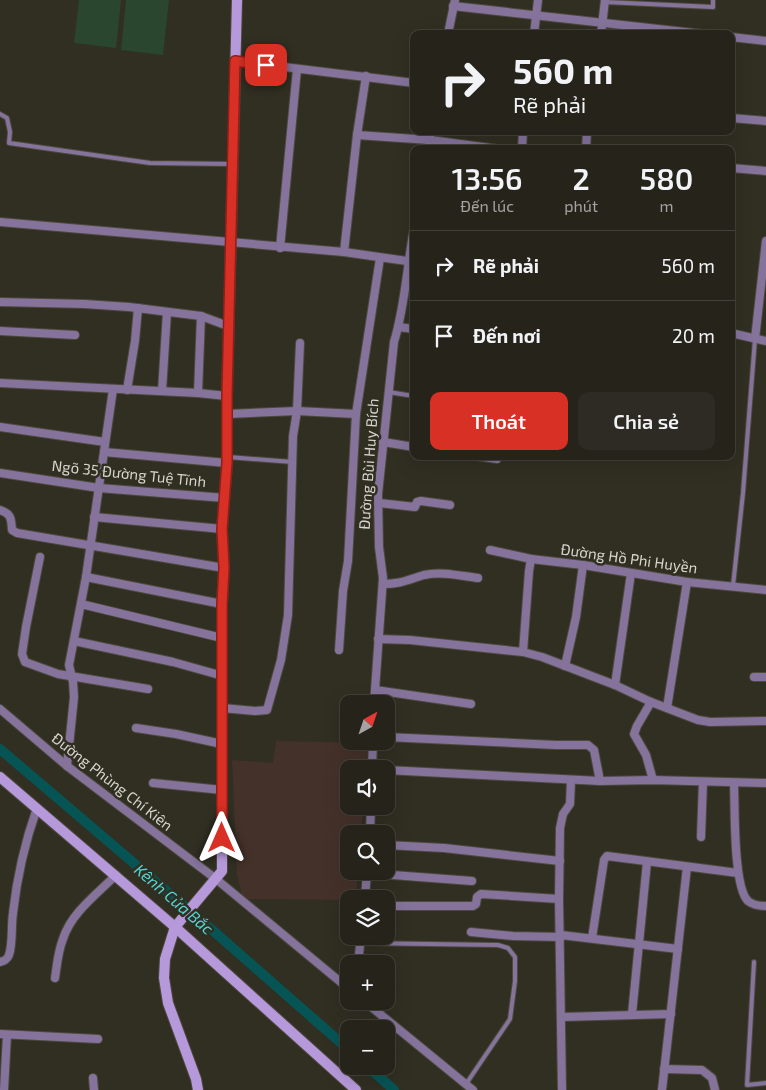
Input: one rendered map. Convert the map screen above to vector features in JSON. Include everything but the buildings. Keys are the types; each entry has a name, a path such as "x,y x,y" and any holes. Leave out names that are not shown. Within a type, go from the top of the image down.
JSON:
{"street":[{"path":"198,1090 196,1079 168,1003 164,978 165,959 176,924 222,871 222,604 224,568 222,529 227,460 228,326 237,0"},
{"path":"534,30 538,0"},
{"path":"601,30 605,1"},
{"path":"449,30 454,3 536,16 666,30"},
{"path":"735,37 766,41"},
{"path":"235,61 410,82"},
{"path":"280,248 297,69"},
{"path":"344,252 366,76"},
{"path":"735,118 766,121"},
{"path":"358,135 443,145"},
{"path":"735,168 766,171"},
{"path":"0,222 280,248 344,252 410,262"},
{"path":"755,339 766,241"},
{"path":"339,650 343,591 348,561 356,414 380,258"},
{"name":"Đường Bùi Huy Bích","path":"375,695 382,584 378,541 383,442 394,342 410,267"},
{"path":"0,302 85,304 138,308 201,316 228,326"},
{"path":"127,390 138,308"},
{"path":"162,391 167,312"},
{"path":"198,393 201,316"},
{"path":"398,327 410,328"},
{"path":"0,331 76,335"},
{"path":"735,334 766,341"},
{"path":"222,708 262,712 267,710 270,705 281,660 288,615 293,436 300,343"},
{"path":"0,383 227,396"},
{"path":"67,766 74,697 69,665 91,546 113,389"},
{"path":"227,414 296,411 356,414"},
{"path":"0,427 105,442"},
{"path":"383,442 410,446"},
{"path":"104,452 227,460"},
{"name":"Ngõ 35 Đường Tuệ Tĩnh","path":"0,472 99,488 225,498"},
{"path":"379,503 415,507 421,501 450,505"},
{"path":"0,510 8,513 12,518 12,530 17,533 224,568"},
{"path":"94,518 222,529"},
{"name":"Đường Hồ Phi Huyền","path":"490,550 531,559 583,565 688,582 766,590"},
{"path":"40,557 22,654 25,662 58,674 148,689"},
{"path":"523,652 531,559"},
{"path":"566,666 576,617 583,565"},
{"path":"615,685 631,573"},
{"path":"382,584 395,584 434,574 478,578"},
{"path":"86,577 222,604"},
{"path":"667,708 688,582"},
{"path":"80,604 222,638"},
{"path":"378,639 410,640 523,652 615,685 692,719 703,721 766,721"},
{"path":"74,641 173,662 222,676"},
{"path":"754,677 766,677"},
{"path":"375,690 471,704"},
{"path":"651,702 634,734 646,755 653,780"},
{"name":"Đường Phùng Chí Kiên","path":"0,709 67,766 216,879 340,982"},
{"path":"136,728 222,744"},
{"path":"395,737 588,745 594,750 600,781"},
{"path":"395,770 600,781 653,780 766,783"},
{"path":"0,777 176,924 356,1090"},
{"path":"562,1090 559,899 561,819 570,804 571,780"},
{"path":"701,837 703,782"},
{"path":"153,783 222,790"},
{"path":"734,783 738,873 747,900 754,905 766,906"},
{"path":"0,962 5,961 9,955 13,913 20,873 27,838 37,808"},
{"path":"395,845 444,848 560,861"},
{"path":"592,938 605,858 611,856 738,873"},
{"path":"632,1014 647,862"},
{"path":"662,1090 687,867"},
{"path":"395,874 472,881"},
{"path":"55,978 60,948 65,933 81,910 116,875"},
{"path":"395,906 473,906 476,904 477,897 481,894 559,899"},
{"path":"472,932 513,936 592,938 678,949"},
{"path":"375,1010 473,1090"},
{"path":"562,1017 671,1014"},
{"path":"4,1090 4,1035 98,1039"},
{"path":"664,1069 702,1070 712,1078 715,1090"},
{"path":"93,1078 94,1090"}],"lane":[{"path":"605,1 713,7 713,0"},
{"path":"0,114 7,118 10,132 9,143 150,163 232,164"},
{"path":"734,586 755,339"},
{"path":"388,392 410,395"},
{"path":"227,460 293,462"},
{"path":"395,941 498,945 512,951 515,957 510,1019 466,1084"},
{"path":"754,962 747,1085 766,1083"}],"shaded area":[{"path":"276,741 340,742 340,750 367,750 367,760 340,760 340,815 362,815 362,825 340,825 340,880 357,880 357,890 340,890 340,900 243,899 237,875 232,760 273,763"}],"green space":[{"path":"79,0 121,0 116,48 74,43"},
{"path":"126,0 169,0 163,55 121,50"}],"waterway":[{"name":"Kênh Cửa Bắc","path":"0,749 210,928 340,1042"},
{"name":"Kênh Cửa Bắc","path":"377,1075 394,1090"}],"route":[{"path":"222,838 222,604 224,568 222,529 227,463 235,61 266,65"}]}
